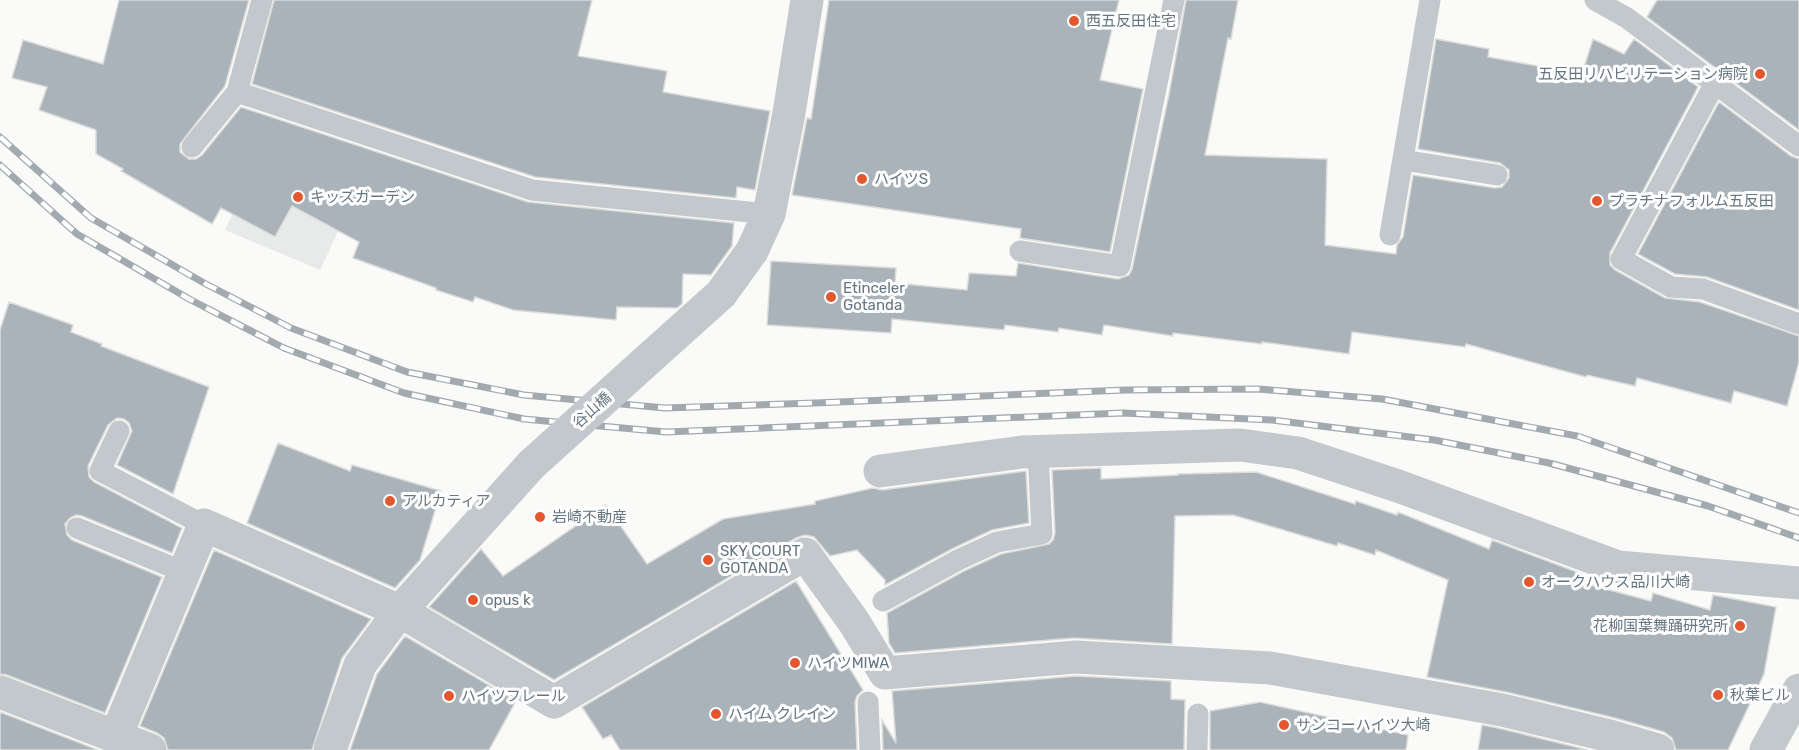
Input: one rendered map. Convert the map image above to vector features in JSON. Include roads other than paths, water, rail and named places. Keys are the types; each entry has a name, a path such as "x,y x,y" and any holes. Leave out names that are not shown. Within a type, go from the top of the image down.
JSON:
{"street":[{"name":"谷山橋","path":"330,750 360,665 400,611 531,465 721,294 752,251 769,214 789,113 807,0"},
{"path":"880,471 1038,452 1240,445 1298,453 1398,486 1618,567 1799,583"},
{"path":"116,736 204,525 400,611 554,702 805,554 854,622 885,673 1076,657 1270,668 1502,710 1658,750"},
{"path":"1766,750 1799,690"},
{"path":"0,692 150,750"}],"lane":[{"path":"192,147 237,92 261,0"},
{"path":"1020,251 1120,266 1174,0"},
{"path":"1390,235 1430,0"},
{"path":"1595,0 1627,18 1799,146"},
{"path":"1714,83 1621,260 1671,287 1703,289 1799,324"},
{"path":"237,92 532,190 769,214"},
{"path":"1403,160 1497,175"},
{"path":"119,431 100,471 204,525"},
{"path":"883,601 958,560 997,542 1042,534 1038,452"},
{"path":"77,528 184,572"},
{"path":"868,702 870,750"},
{"path":"1197,750 1198,714"}],"railway":[{"path":"0,137 91,218 204,283 291,328 407,372 524,395 665,408 1125,390 1258,389 1382,399 1577,436 1799,513"},
{"path":"0,165 77,234 191,300 284,348 404,393 524,419 666,432 1123,413 1272,420 1434,440 1549,463 1708,506 1799,538"}],"place":[{"name":"西五反田住宅","path":"1074,21"},
{"name":"五反田リハビリテーション病院","path":"1760,74"},
{"name":"ハイツS","path":"862,179"},
{"name":"キッズガーデン","path":"298,197"},
{"name":"プラチナフォルム五反田","path":"1597,201"},
{"name":"Etinceler Gotanda","path":"831,297"},
{"name":"アルカティア","path":"390,501"},
{"name":"岩崎不動産","path":"540,517"},
{"name":"SKY COURT GOTANDA","path":"708,560"},
{"name":"オークハウス品川大崎","path":"1529,582"},
{"name":"opus k","path":"473,600"},
{"name":"花柳国葉舞踊研究所","path":"1740,626"},
{"name":"ハイツMIWA","path":"795,663"},
{"name":"秋葉ビル","path":"1718,695"},
{"name":"ハイツフレール","path":"449,696"},
{"name":"ハイム クレイン","path":"716,714"},
{"name":"サンコーハイツ大崎","path":"1284,725"}]}
